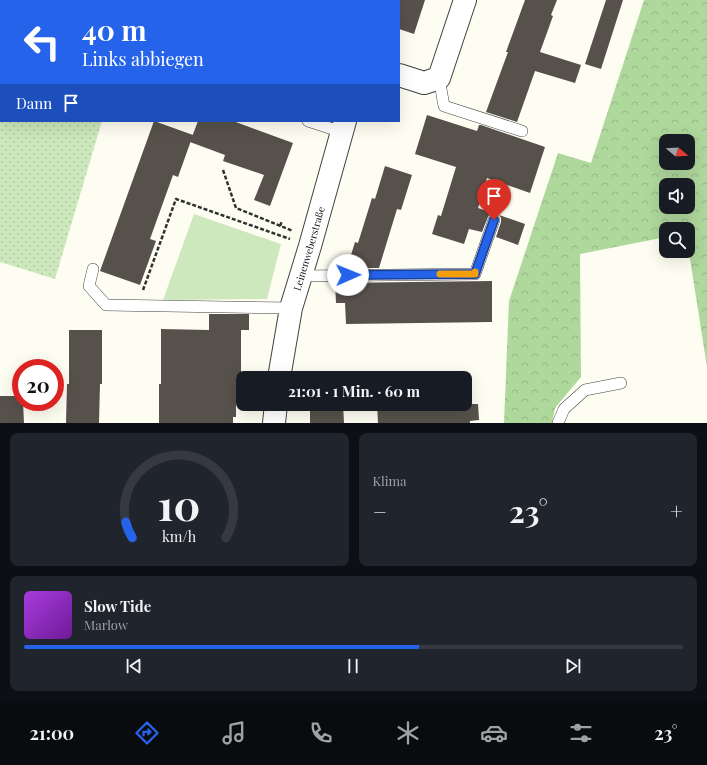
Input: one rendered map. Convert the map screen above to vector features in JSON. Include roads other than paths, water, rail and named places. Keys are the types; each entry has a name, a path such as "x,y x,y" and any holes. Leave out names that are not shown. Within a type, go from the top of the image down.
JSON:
{"street":[{"path":"400,75 424,83 439,78 465,0"},
{"name":"Leinenweberstraße","path":"280,371 291,308 344,127"},
{"path":"274,423 275,411"}],"lane":[{"path":"439,78 444,106 522,132"},
{"path":"314,122 344,127"},
{"path":"301,276 475,274 494,220"},
{"path":"93,269 89,286 106,305 291,308"},
{"path":"558,423 564,409 584,390 621,383"}]}
